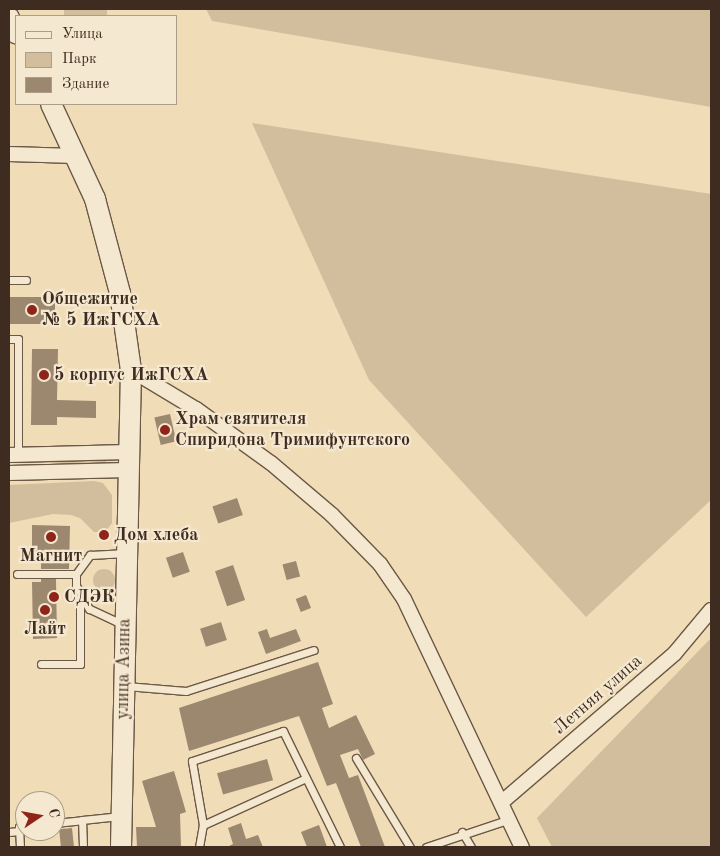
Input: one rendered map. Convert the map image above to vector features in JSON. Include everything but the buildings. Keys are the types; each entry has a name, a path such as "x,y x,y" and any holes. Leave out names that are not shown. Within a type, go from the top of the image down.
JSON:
{"street":[{"path":"9,18 15,31"},
{"name":"улица Азина","path":"51,105 96,199 120,293 131,370 126,553 122,847"},
{"path":"9,154 76,156"},
{"path":"131,370 196,409 271,463 332,516 380,564 404,599 522,847"},
{"path":"14,454 128,461"},
{"path":"9,473 128,461"},
{"name":"Летняя улица","path":"502,802 675,653 711,610"}],"lane":[{"path":"9,280 26,280"},
{"path":"9,339 18,339 14,454"},
{"path":"41,664 80,664 80,597 76,574 90,555 126,553"},
{"path":"16,574 76,574"},
{"path":"80,597 89,609 125,625"},
{"path":"124,686 186,691 314,650"},
{"path":"200,847 203,825 192,761 283,731 340,847"},
{"path":"356,758 410,847"},
{"path":"203,825 306,778"},
{"path":"65,822 122,816"},
{"path":"426,847 462,832 510,819"},
{"path":"82,820 83,847"},
{"path":"462,832 471,847"}],"green space":[{"path":"64,9 107,9 107,15 64,15"},
{"path":"206,9 711,9 711,107 212,21"},
{"path":"252,123 711,194 711,500 586,617 369,380"},
{"path":"9,456 106,456 106,463 9,463"},
{"path":"94,481 103,483 112,495 112,523 105,532 94,532 80,518 71,515 53,514 9,523 9,485"},
{"path":"104,569 112,572 115,580 112,588 104,591 96,588 93,580 96,572"},
{"path":"711,638 711,847 552,847 537,818"}],"place":[{"name":"Общежитие № 5 ИжГСХА","path":"32,310"},
{"name":"5 корпус ИжГСХА","path":"44,375"},
{"name":"Храм святителя Спиридона Тримифунтского","path":"165,430"},
{"name":"Дом хлеба","path":"104,535"},
{"name":"Магнит","path":"51,537"},
{"name":"СДЭК","path":"54,597"},
{"name":"Лайт","path":"45,610"}]}
